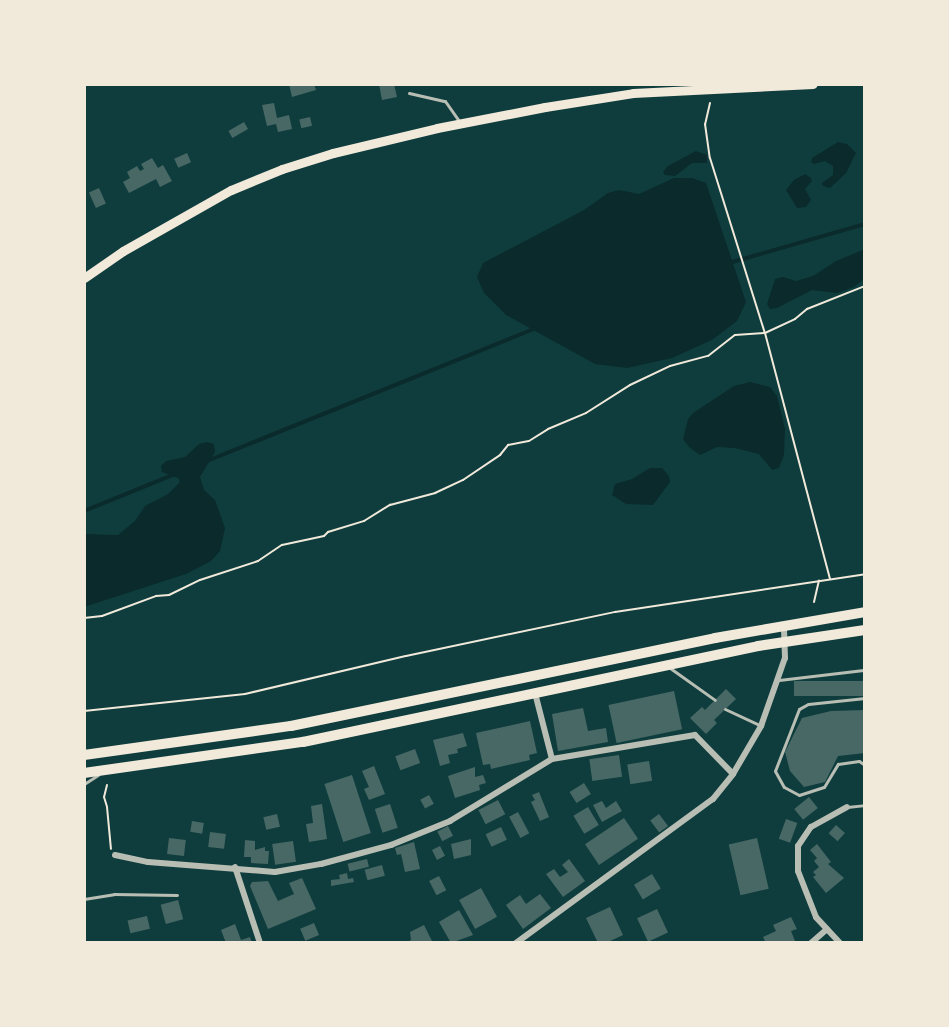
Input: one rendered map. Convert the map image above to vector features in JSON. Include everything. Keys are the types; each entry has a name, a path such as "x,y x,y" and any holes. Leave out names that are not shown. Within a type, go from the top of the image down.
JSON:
{"main road":[{"path":"84,278 177,219 231,190 282,169 333,153 460,123 633,93 813,84"},
{"path":"84,755 291,726 784,626 865,612"},
{"path":"84,773 303,742 786,641 865,630"}],"street":[{"path":"516,943 713,799 734,774 761,726 785,658 784,626"},
{"path":"535,693 552,759"},
{"path":"115,855 148,862 235,867 275,872 321,864 391,845 450,821 552,759 695,735 734,774"},
{"path":"840,943 816,917 798,871 798,846 811,827 847,807"},
{"path":"235,867 260,943"},
{"path":"811,943 827,929"}],"lane":[{"path":"409,93 445,101 460,123"},
{"path":"665,666 715,700"},
{"path":"779,680 863,670"},
{"path":"865,698 808,704 799,709 775,771 784,787 799,795 824,787 838,764 858,762 865,765"},
{"path":"726,709 761,726"},
{"path":"84,784 105,770"},
{"path":"847,807 865,805"},
{"path":"84,899 114,894 177,896"}],"path":[{"path":"710,103 705,124 710,158 765,333 830,579"},
{"path":"84,618 102,616 156,597 169,595 200,580 258,561 282,545 324,536 328,532 364,521 390,505 435,493 463,480 500,454 508,445 529,441 586,413 630,385 670,366 708,356 735,336 765,333 795,319 807,309 865,286"},
{"path":"84,711 245,694 406,656 615,612 865,573"},
{"path":"814,602 819,581"},
{"path":"107,785 104,797 107,807 109,848 115,855"}],"water":[{"path":"838,142 847,144 856,153 846,173 830,188 823,186 822,183 833,175 833,166 825,161 814,164 811,162 812,158"},
{"path":"696,151 707,155 707,163 692,163 675,176 665,175 663,172 668,166"},
{"path":"805,174 812,181 805,189 811,200 806,207 797,208 786,190 794,180"},
{"path":"674,178 692,178 706,183 746,302 737,321 712,340 672,358 627,368 595,364 506,315 484,293 477,277 483,263 584,210 608,193 619,190 639,194"},
{"path":"865,249 865,278 854,287 837,293 812,290 777,308 770,309 767,304 775,279 783,277 796,281 813,276 836,261"},
{"path":"750,382 770,387 777,396 785,429 784,455 779,468 772,470 759,454 735,448 717,447 700,455 683,439 688,419 693,413 734,386"},
{"path":"207,442 214,444 215,452 200,477 204,490 215,500 225,528 220,551 211,561 186,574 84,607 84,534 118,535 135,521 145,506 168,494 180,482 178,478 162,472 161,466 166,461 185,457 199,444"},
{"path":"650,468 662,468 669,476 670,482 653,505 626,504 612,495 615,484 632,479"}],"building":[{"path":"289,84 314,84 316,90 292,97"},
{"path":"379,84 394,84 397,97 382,100"},
{"path":"274,103 277,118 289,115 292,129 278,132 276,124 267,126 262,105"},
{"path":"310,117 312,126 301,128 299,119"},
{"path":"244,122 248,129 232,138 228,131"},
{"path":"187,153 191,162 178,168 174,159"},
{"path":"152,158 158,168 163,165 172,181 160,187 156,179 129,193 123,182 130,178 127,172 137,166 140,171 144,169 141,164"},
{"path":"99,188 106,204 96,208 89,192"},
{"path":"794,681 865,681 865,696 794,696"},
{"path":"726,689 736,699 714,720 717,723 706,734 690,718 702,707 705,710"},
{"path":"674,691 682,729 617,743 608,705"},
{"path":"583,708 588,731 606,728 608,742 558,751 552,714"},
{"path":"865,710 865,753 838,756 825,782 804,787 790,771 785,752 802,718 831,711"},
{"path":"530,721 537,753 529,755 530,760 491,769 490,764 483,765 476,733"},
{"path":"463,733 467,746 457,749 458,753 448,755 450,763 440,766 433,740"},
{"path":"415,749 420,763 400,770 395,756"},
{"path":"619,755 622,777 592,781 589,759"},
{"path":"649,761 652,781 630,784 627,764"},
{"path":"374,766 385,794 369,800 364,789 369,787 362,771"},
{"path":"475,767 475,777 483,775 486,783 479,785 480,790 455,798 448,776"},
{"path":"352,775 371,833 343,842 324,784"},
{"path":"584,783 591,794 576,803 570,792"},
{"path":"539,792 549,817 540,821 531,802 535,800 532,795"},
{"path":"429,795 434,804 425,809 420,800"},
{"path":"809,797 818,808 803,820 794,809"},
{"path":"498,800 505,814 486,824 478,810"},
{"path":"602,801 606,808 616,801 622,811 602,822 593,805"},
{"path":"322,804 327,839 309,842 306,824 313,823 311,806"},
{"path":"390,804 398,828 383,833 375,809"},
{"path":"588,807 599,825 584,834 573,816"},
{"path":"518,812 529,833 520,838 509,817"},
{"path":"277,814 280,827 266,830 263,817"},
{"path":"659,814 668,826 659,833 650,821"},
{"path":"624,818 638,839 599,865 585,844"},
{"path":"786,819 797,823 790,843 779,839"},
{"path":"192,821 204,823 202,834 190,832"},
{"path":"836,825 845,833 838,841 829,833"},
{"path":"448,826 453,836 442,841 437,831"},
{"path":"501,827 507,840 492,847 486,834"},
{"path":"210,832 226,834 224,849 208,847"},
{"path":"169,838 186,840 184,856 167,854"},
{"path":"757,838 769,889 740,895 729,845"},
{"path":"471,839 471,855 454,859 451,844"},
{"path":"245,840 255,841 255,850 265,847 265,851 269,851 268,864 251,863 251,857 244,857"},
{"path":"293,841 296,862 275,865 272,844"},
{"path":"414,842 420,869 405,872 401,854 397,855 395,848"},
{"path":"817,844 831,862 828,864 844,878 826,893 813,877 816,875 813,872 819,867 814,861 817,858 810,850"},
{"path":"440,846 445,856 437,860 432,850"},
{"path":"367,859 369,867 350,872 348,864"},
{"path":"569,859 585,881 563,897 546,874 554,869 560,877 568,872 562,865"},
{"path":"382,865 385,876 367,880 365,870"},
{"path":"347,873 348,879 353,878 354,882 331,886 331,880 340,879 339,875"},
{"path":"652,874 661,889 643,899 634,885"},
{"path":"439,876 446,890 436,895 429,881"},
{"path":"302,878 316,909 268,929 250,886 252,882 268,881 278,901 294,894 289,883"},
{"path":"481,888 497,917 475,929 459,900"},
{"path":"540,894 551,908 523,929 506,905 520,895 526,904"},
{"path":"178,900 183,919 166,924 161,905"},
{"path":"610,907 623,935 606,943 598,943 586,918"},
{"path":"657,909 668,933 648,942 637,918"},
{"path":"459,910 473,935 451,943 439,922"},
{"path":"147,916 150,929 130,933 128,920"},
{"path":"791,917 797,929 791,931 795,941 766,943 763,937 776,931 773,925"},
{"path":"314,923 319,935 305,941 300,929"},
{"path":"235,924 241,940 250,937 252,943 226,943 221,930"},
{"path":"424,925 433,943 406,943 411,940 410,932"}],"waterway":[{"path":"729,263 865,224"},
{"path":"207,461 534,329"},
{"path":"84,511 175,474"}]}
